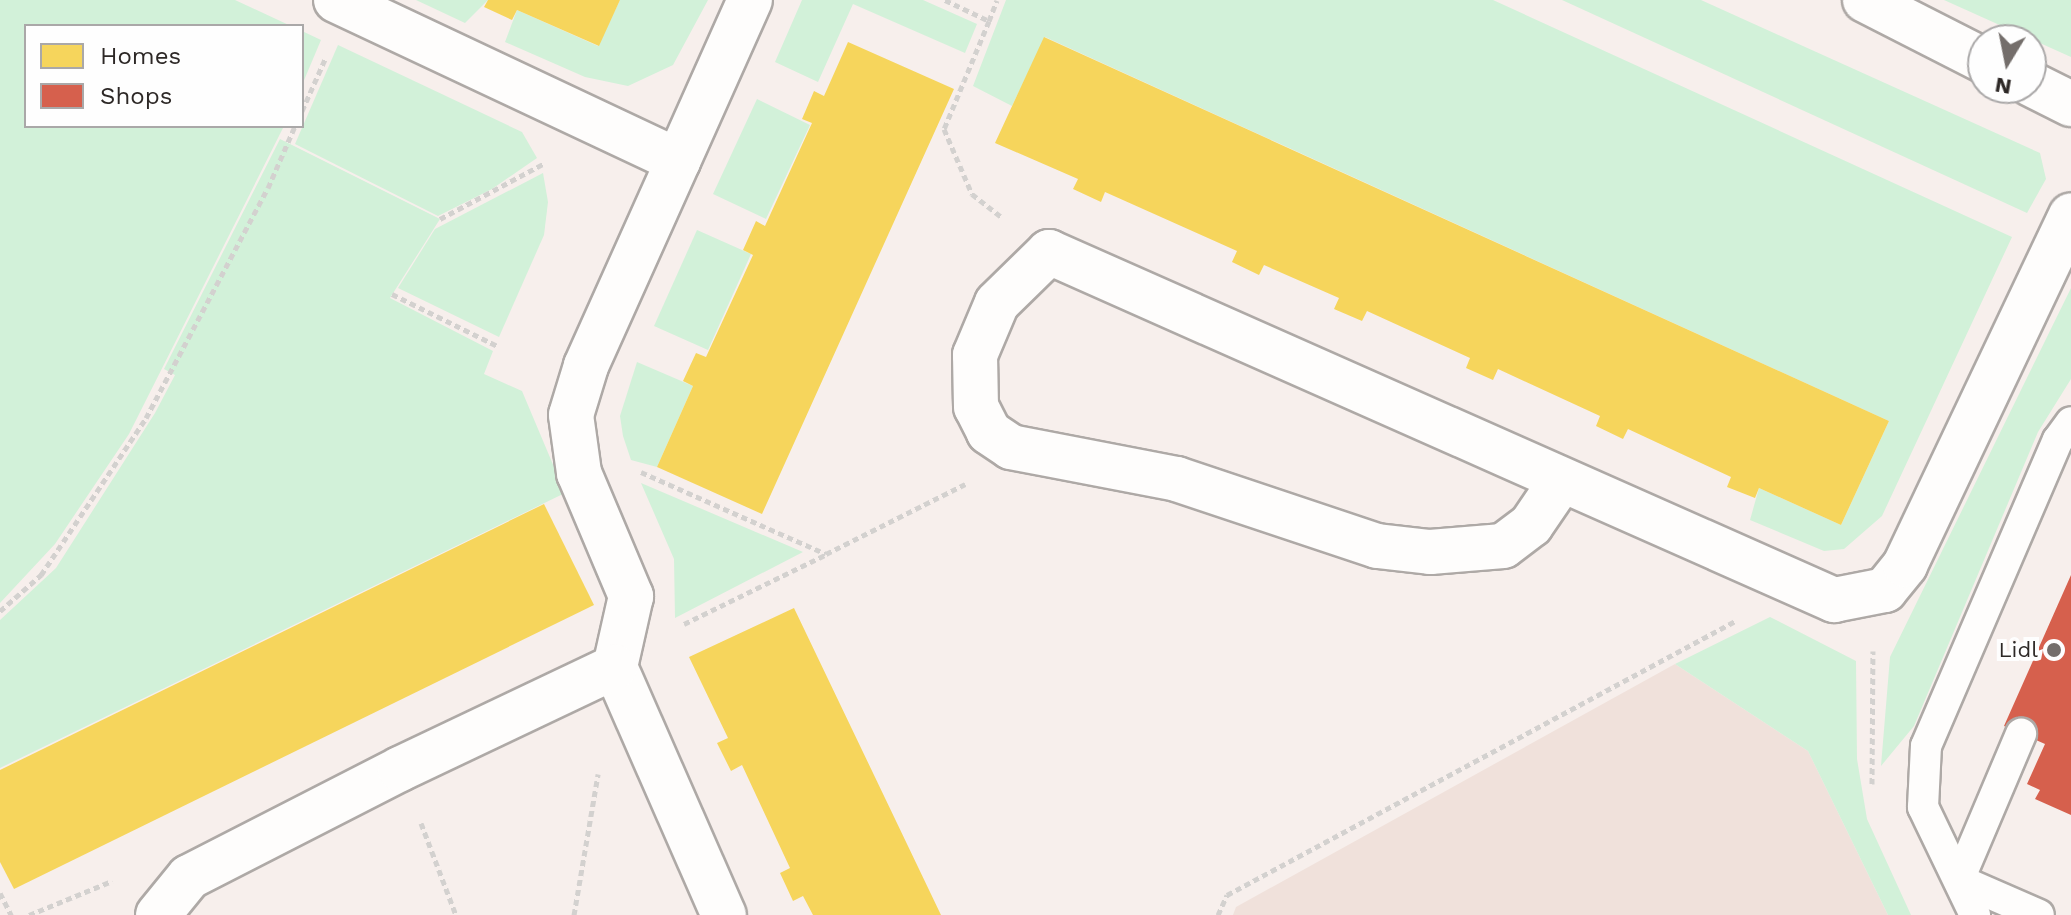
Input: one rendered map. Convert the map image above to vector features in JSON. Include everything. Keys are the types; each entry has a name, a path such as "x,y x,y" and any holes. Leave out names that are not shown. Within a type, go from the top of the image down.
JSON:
{"street":[{"path":"336,0 678,161"},
{"path":"724,915 615,667 631,596 579,473 571,415 586,366 750,0"},
{"path":"1865,0 1967,52"},
{"path":"2047,92 2071,104"},
{"path":"1561,481 1514,540 1483,550 1430,552 1365,542 1177,479 1026,453 989,432 976,407 973,371 980,337 997,303 1049,252 1834,600 1885,590 1905,565 2071,215"},
{"path":"158,915 189,877 400,769 615,667"}],"lane":[{"path":"1975,915 1923,807 1926,746 2058,440 2071,422"},
{"path":"1959,880 2021,734"},
{"path":"1959,880 2039,915"}],"path":[{"path":"945,0 989,21"},
{"path":"997,0 944,129 972,194 1049,252"},
{"path":"0,611 41,575 146,418 268,188 294,128"},
{"path":"440,219 543,164"},
{"path":"392,294 497,346"},
{"path":"679,627 1026,453"},
{"path":"637,470 826,554"},
{"path":"1218,915 1227,895 1695,639 1802,588"},
{"path":"574,915 600,760"},
{"path":"400,769 456,915"},
{"path":"29,915 127,875"},
{"path":"0,893 11,915"}],"shaded area":[{"path":"1675,664 1808,751 1888,915 1233,915 1236,907"}],"green space":[{"path":"0,0 235,0 287,24 24,24 24,128 283,128 129,434 55,544 0,603"},
{"path":"416,0 488,0 465,23"},
{"path":"620,0 708,0 673,65 628,86 585,77 505,42 517,10 598,46"},
{"path":"802,0 923,0 977,24 965,53 853,4 818,82 775,62"},
{"path":"1006,0 1493,0 2012,237 1882,516 1844,549 1824,551 1750,520 1759,488 1841,525 1889,421 1045,37 1012,106 973,86"},
{"path":"1562,0 1701,0 2040,153 2046,179 2027,213"},
{"path":"1944,0 2071,0 2071,57 2047,46 2047,24 1997,24"},
{"path":"304,32 321,40 304,80"},
{"path":"338,45 522,132 537,158 492,189 438,216 295,144"},
{"path":"757,99 810,125 766,219 713,194"},
{"path":"280,139 440,219 390,298 493,351 484,374 522,391 565,493 0,768 0,620 56,568 155,413 175,375 164,369"},
{"path":"543,173 548,202 544,235 499,337 398,288 435,229"},
{"path":"697,230 751,254 708,350 654,326"},
{"path":"2071,288 2071,379 2038,432 1914,726 1881,766 1890,657"},
{"path":"637,362 693,386 657,467 631,460 623,436 620,416"},
{"path":"641,483 803,552 675,618 674,559"},
{"path":"1770,617 1856,661 1857,759 1867,819 1911,915 1888,915 1808,751 1675,664"}],"building: Homes":[{"path":"488,0 620,0 599,46 517,10 512,20 484,7"},
{"path":"1044,37 1889,421 1841,525 1759,488 1755,498 1727,487 1731,477 1628,429 1623,439 1596,426 1600,416 1498,369 1493,380 1466,368 1470,358 1367,311 1362,321 1334,309 1339,298 1264,265 1259,275 1232,262 1237,251 1105,192 1101,202 1073,189 1078,179 995,143"},
{"path":"848,42 954,89 762,514 657,467 693,386 683,381 696,353 706,357 753,255 743,250 756,221 765,226 812,123 802,119 814,91 824,96"},
{"path":"544,504 594,605 14,889 0,862 0,770"},
{"path":"794,608 941,915 813,915 803,896 793,901 780,873 790,868 742,765 731,771 717,743 728,738 689,657"}],"building: Shops":[{"name":"Lidl","path":"2071,575 2071,815 2035,799 2040,790 2027,784 2045,744 2004,726"}],"place":[{"name":"Lidl","path":"2054,650"}]}
